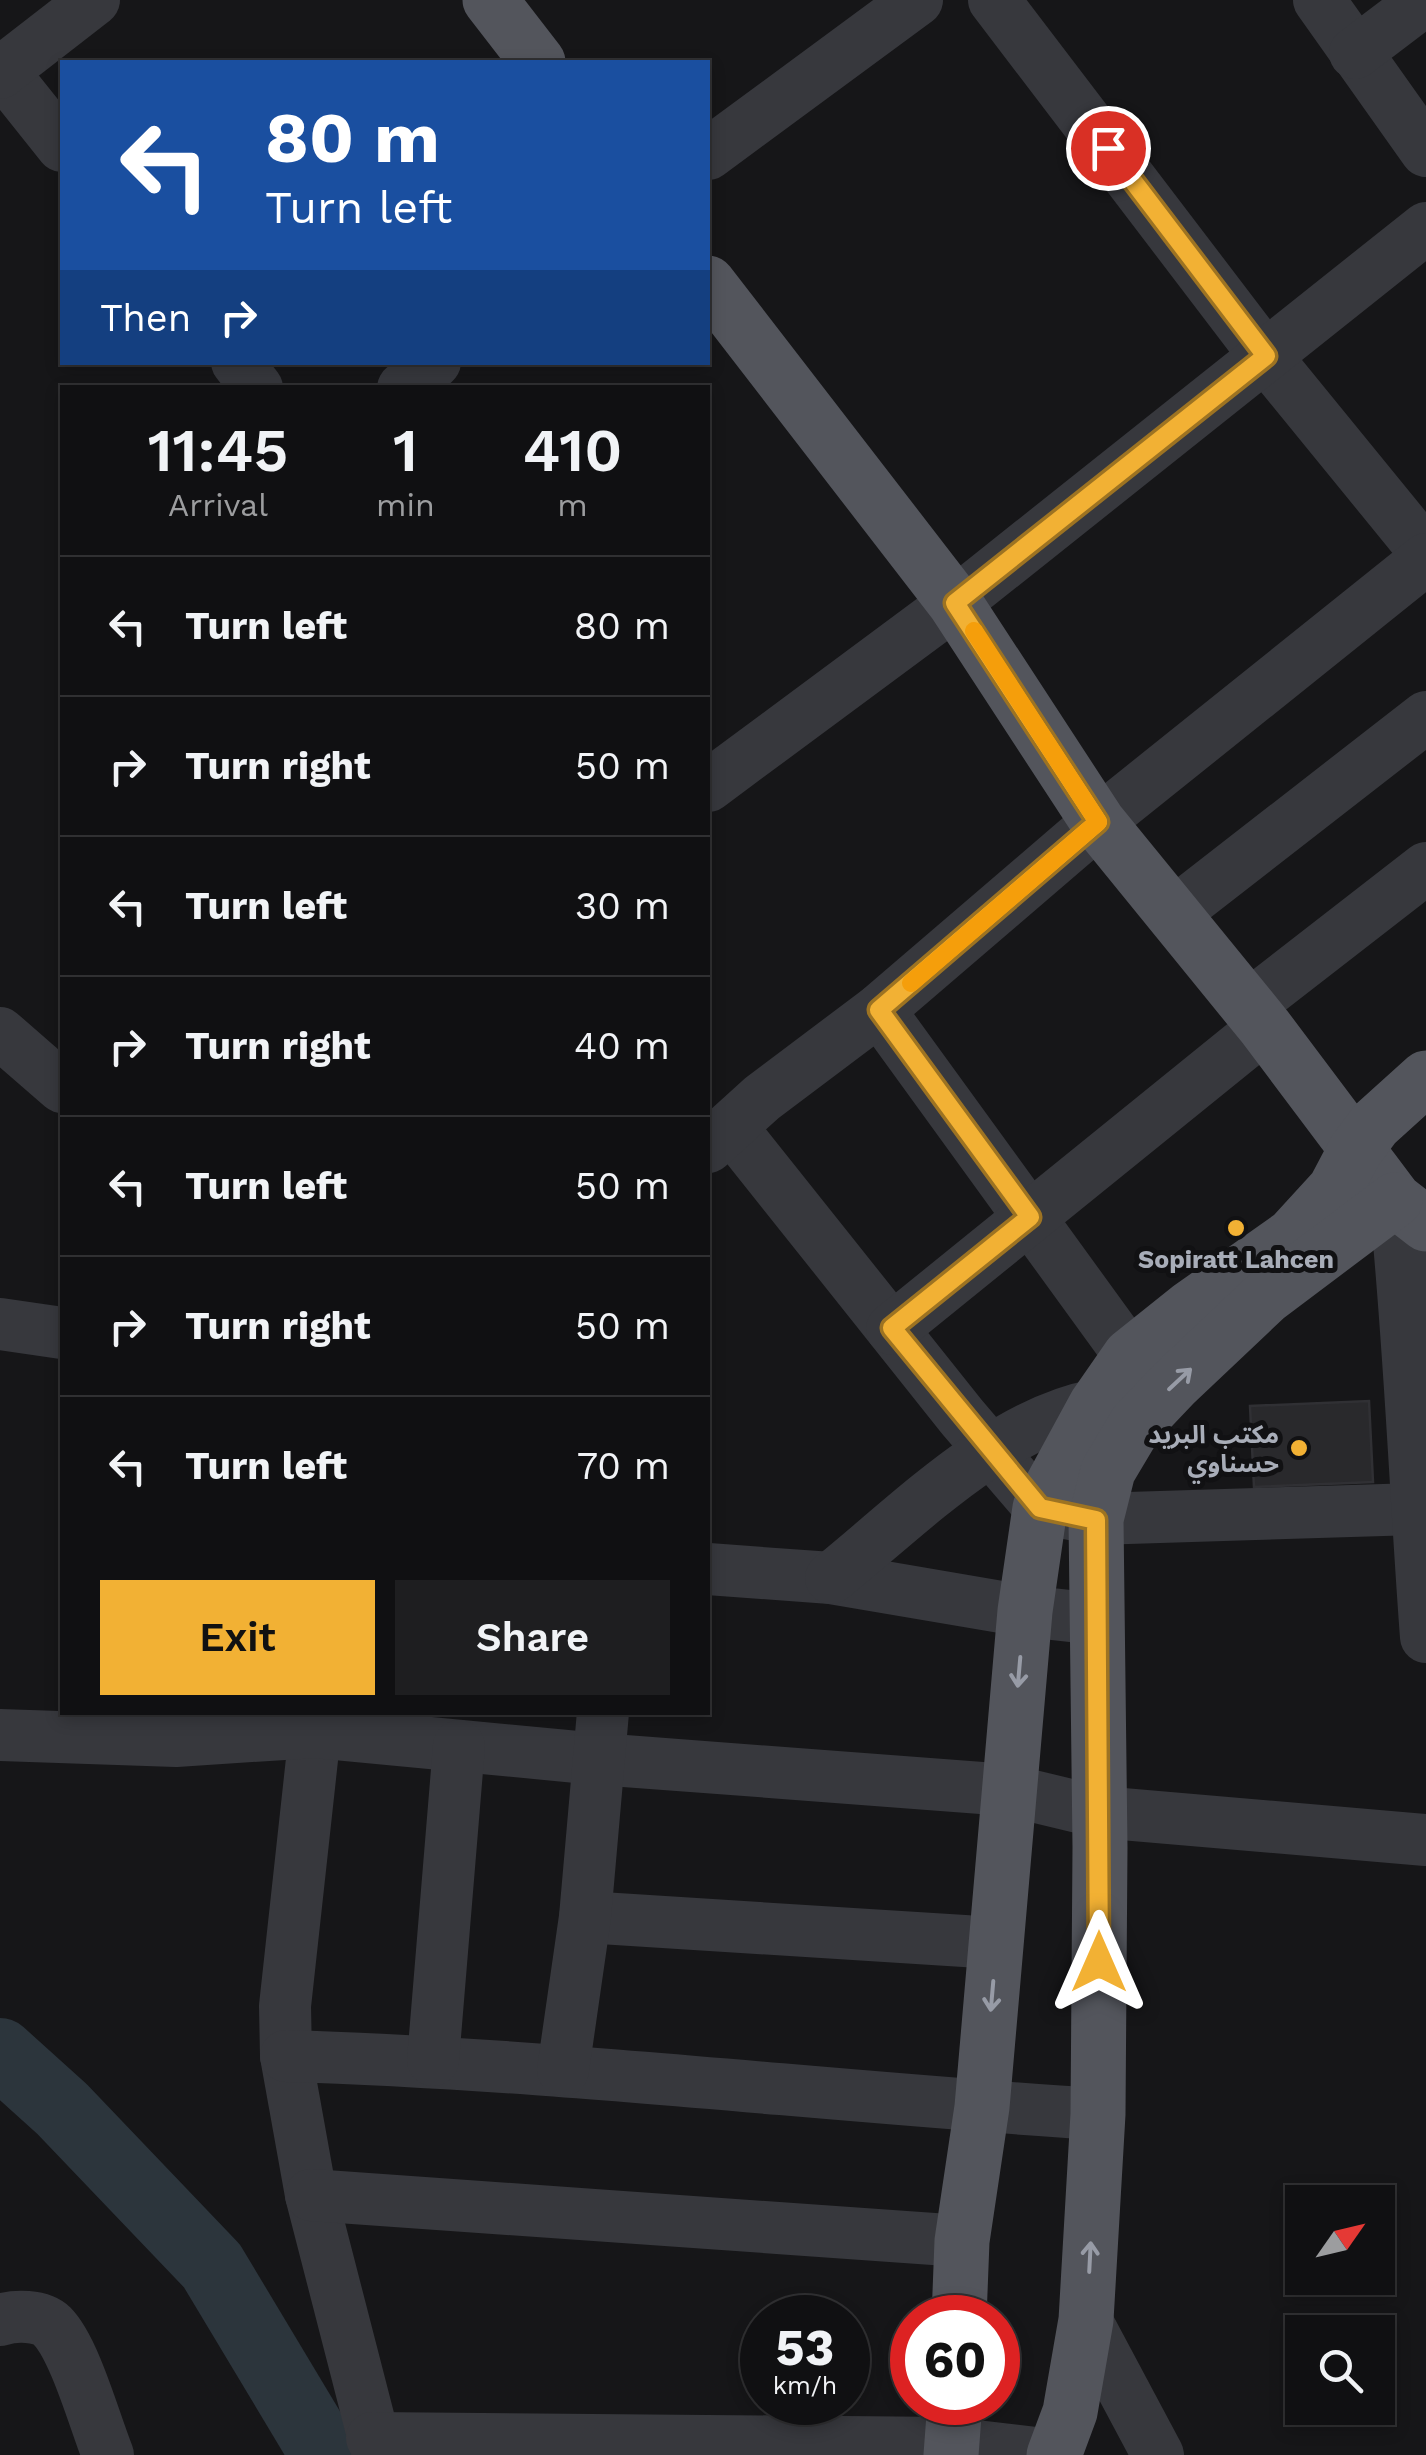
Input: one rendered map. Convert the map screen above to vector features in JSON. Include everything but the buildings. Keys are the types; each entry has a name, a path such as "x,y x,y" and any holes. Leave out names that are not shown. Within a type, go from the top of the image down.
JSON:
{"main road":[{"path":"490,0 536,60"},
{"path":"710,287 955,603 1098,822 1256,1017 1355,1151 1410,1212"},
{"path":"960,2295 962,2240 982,2107 1025,1612 1040,1508 1096,1405 1130,1356 1292,1236 1336,1188 1355,1151 1375,1124 1426,1078"},
{"path":"1410,1212 1396,1156 1406,1125 1426,1094"},
{"path":"1053,2455 1070,2412 1086,2320 1098,2114 1100,1812 1096,1520 1108,1471 1136,1424 1266,1296 1410,1212"}],"street":[{"path":"60,144 1,72 94,0"},
{"path":"710,153 917,0"},
{"path":"994,0 1266,356 1426,556 1098,822 879,1010 762,1098 719,1137 892,1328 1040,1508 1096,1520 1416,1509"},
{"path":"1319,0 1426,151"},
{"path":"1354,53 1425,0"},
{"path":"710,785 955,603 1426,228"},
{"path":"239,365 255,385"},
{"path":"407,385 431,365"},
{"path":"1174,913 1426,716"},
{"path":"892,1328 1030,1217 1426,868"},
{"path":"879,1010 1130,1356"},
{"path":"0,1034 60,1085"},
{"path":"1410,1212 1409,1334 1426,1637"},
{"path":"0,1324 60,1333"},
{"path":"831,1578 989,1450 1046,1420 1096,1405"},
{"path":"710,1569 831,1578 1025,1612 1097,1619"},
{"path":"0,1734 178,1727 315,1732 459,1746 600,1736 1008,1790 1100,1812 1426,1840"},
{"path":"315,1732 285,2006 286,2056 311,2194 375,2447 952,2433 1053,2455"},
{"path":"564,2070 585,1917 600,1736"},
{"path":"433,2060 459,1746"},
{"path":"585,1917 996,1943"},
{"path":"286,2056 433,2060 1098,2114"},
{"path":"311,2194 962,2240"},
{"path":"0,2320 36,2318 50,2324 66,2347 108,2455"},
{"path":"1086,2320 1158,2455"}],"waterway":[{"path":"0,2053 62,2109 212,2266 322,2455"}],"slow traffic":[{"path":"911,983 1098,822 974,631"}],"place":[{"name":"Sopiratt Lahcen","path":"1236,1228"},
{"name":"مكتب البريد حسناوي","path":"1299,1448"}],"route":[{"path":"1099,1962 1096,1520 1040,1508 892,1328 1030,1217 879,1010 1098,822 955,603 1266,356 1108,148"}]}
